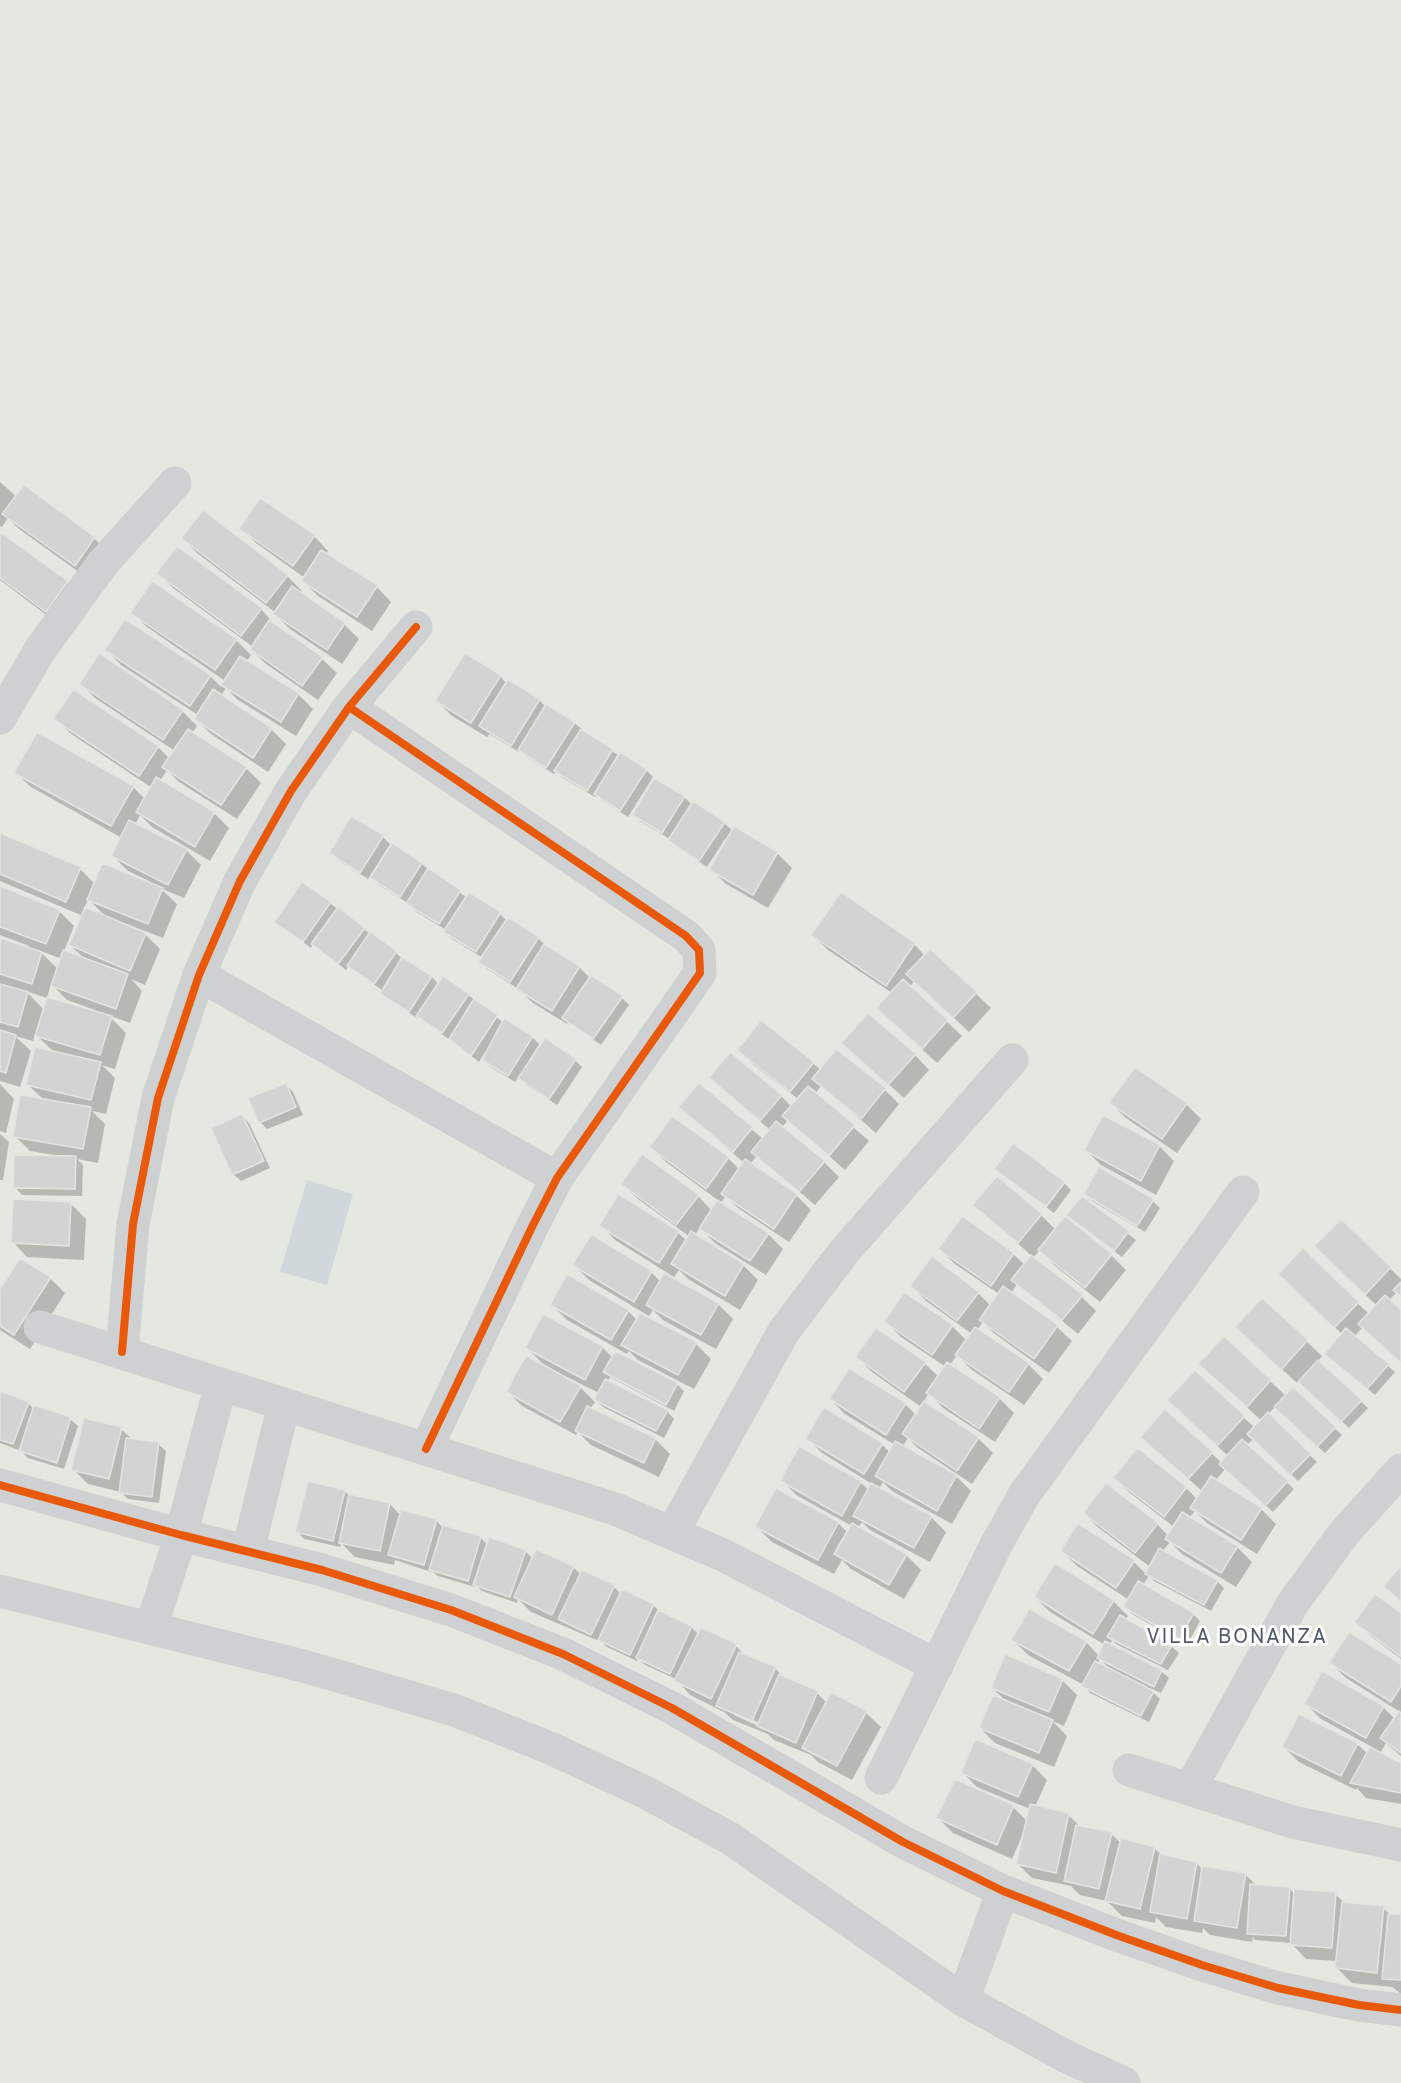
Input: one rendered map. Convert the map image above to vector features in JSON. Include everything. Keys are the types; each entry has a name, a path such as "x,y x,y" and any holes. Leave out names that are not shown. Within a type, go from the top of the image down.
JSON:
{"street":[{"path":"0,718 40,650 103,563 174,483"},
{"path":"122,1352 133,1224 158,1098 199,975 240,881 291,791 349,706 416,627"},
{"path":"349,706 686,936 699,950 700,973 557,1178 426,1449"},
{"path":"199,975 557,1178"},
{"path":"672,1533 784,1331 843,1253 1012,1060"},
{"path":"882,1778 996,1545 1024,1495 1243,1192"},
{"path":"40,1327 615,1509 723,1555 937,1666"},
{"path":"151,1627 181,1535 221,1384"},
{"path":"248,1551 284,1404"},
{"path":"1190,1789 1293,1603 1344,1533 1401,1470"},
{"path":"0,1485 181,1535 322,1570 451,1610 562,1654 672,1708 903,1842 1003,1891 1119,1936 1278,1988 1359,2005 1401,2010"},
{"path":"0,1591 306,1667 454,1710 582,1763 645,1792 731,1839 963,2001 1067,2057 1124,2083"},
{"path":"1129,1770 1293,1822 1401,1845"},
{"path":"963,2001 1003,1891"}],"shaded area":[{"path":"0,0 1401,0 1401,2083 0,2083"},
{"path":"307,1180 353,1194 327,1285 280,1272"}],"building":[{"path":"24,485 95,537 75,566 2,514"},
{"path":"260,498 315,535 293,566 239,529"},
{"path":"203,510 288,575 266,603 181,538"},
{"path":"0,532 68,581 46,612 0,578"},
{"path":"177,546 262,608 241,636 156,573"},
{"path":"321,550 378,585 357,617 301,581"},
{"path":"152,581 237,639 215,670 130,613"},
{"path":"292,586 345,623 327,650 273,614"},
{"path":"125,619 211,675 190,706 104,650"},
{"path":"269,620 323,657 302,686 250,649"},
{"path":"99,653 183,710 163,740 79,684"},
{"path":"465,653 501,675 471,723 435,701"},
{"path":"240,656 299,693 281,722 221,685"},
{"path":"508,679 540,699 511,746 479,726"},
{"path":"73,689 159,746 139,776 53,719"},
{"path":"213,689 272,728 253,758 194,719"},
{"path":"546,704 575,722 546,768 518,750"},
{"path":"188,729 247,767 221,805 162,767"},
{"path":"581,729 613,749 587,791 554,771"},
{"path":"37,732 134,786 111,826 14,773"},
{"path":"620,752 647,769 620,811 594,794"},
{"path":"156,777 215,812 195,847 136,812"},
{"path":"654,778 685,796 662,833 632,815"},
{"path":"693,801 725,822 699,861 668,840"},
{"path":"351,816 384,835 360,873 329,853"},
{"path":"129,820 187,849 168,885 111,856"},
{"path":"734,826 778,852 753,895 709,870"},
{"path":"0,833 81,867 66,902 0,874"},
{"path":"392,843 422,863 400,897 370,878"},
{"path":"102,863 163,888 148,924 87,900"},
{"path":"428,868 461,890 439,924 406,904"},
{"path":"302,882 331,902 303,942 274,922"},
{"path":"0,886 60,910 46,944 0,927"},
{"path":"469,892 501,912 476,952 443,932"},
{"path":"841,892 915,943 886,986 811,935"},
{"path":"85,907 146,933 130,971 69,945"},
{"path":"338,907 365,928 338,964 311,944"},
{"path":"508,917 539,937 510,982 478,962"},
{"path":"370,932 397,951 374,984 347,966"},
{"path":"0,938 42,952 32,984 0,974"},
{"path":"544,944 580,966 552,1011 516,989"},
{"path":"930,949 977,992 953,1018 906,974"},
{"path":"63,950 128,974 116,1009 51,986"},
{"path":"402,957 432,976 409,1012 380,994"},
{"path":"591,975 623,996 593,1039 562,1018"},
{"path":"443,976 469,994 442,1033 416,1016"},
{"path":"903,979 948,1020 922,1049 876,1008"},
{"path":"0,984 28,992 18,1027 0,1022"},
{"path":"47,997 112,1016 100,1055 35,1036"},
{"path":"474,999 498,1015 471,1056 449,1039"},
{"path":"868,1013 916,1054 888,1085 841,1043"},
{"path":"504,1018 533,1036 508,1076 482,1060"},
{"path":"761,1020 814,1062 790,1092 737,1050"},
{"path":"0,1030 16,1035 6,1073 0,1071"},
{"path":"545,1038 576,1059 549,1099 518,1078"},
{"path":"35,1047 101,1062 91,1100 26,1085"},
{"path":"836,1049 886,1088 861,1119 812,1079"},
{"path":"730,1052 782,1095 760,1121 709,1078"},
{"path":"1135,1067 1187,1103 1162,1139 1109,1103"},
{"path":"286,1083 296,1107 259,1123 248,1098"},
{"path":"699,1083 753,1127 733,1152 678,1107"},
{"path":"808,1086 855,1125 829,1156 782,1116"},
{"path":"20,1095 91,1107 83,1149 13,1137"},
{"path":"242,1114 264,1161 232,1175 211,1128"},
{"path":"1103,1115 1160,1145 1141,1181 1084,1150"},
{"path":"672,1116 729,1157 706,1189 649,1147"},
{"path":"776,1121 825,1161 799,1192 751,1152"},
{"path":"1013,1143 1065,1182 1046,1207 994,1169"},
{"path":"642,1154 699,1195 676,1225 621,1184"},
{"path":"14,1155 76,1156 75,1189 13,1188"},
{"path":"745,1159 797,1194 774,1229 721,1194"},
{"path":"1099,1167 1154,1199 1137,1226 1083,1194"},
{"path":"997,1176 1042,1214 1018,1243 972,1205"},
{"path":"618,1194 679,1231 659,1263 599,1226"},
{"path":"1082,1196 1129,1231 1114,1251 1066,1215"},
{"path":"13,1199 71,1202 69,1246 11,1243"},
{"path":"717,1200 769,1233 750,1261 699,1229"},
{"path":"962,1216 1014,1253 991,1286 938,1249"},
{"path":"1065,1216 1112,1254 1085,1288 1038,1250"},
{"path":"1341,1219 1391,1267 1365,1295 1314,1246"},
{"path":"691,1231 744,1264 725,1296 671,1264"},
{"path":"591,1234 652,1271 634,1302 572,1265"},
{"path":"1303,1248 1359,1302 1334,1328 1278,1274"},
{"path":"1031,1255 1083,1295 1062,1320 1011,1280"},
{"path":"932,1256 979,1292 957,1321 910,1286"},
{"path":"20,1258 51,1277 14,1335 0,1326 0,1289"},
{"path":"664,1273 719,1303 701,1335 646,1305"},
{"path":"567,1274 629,1310 611,1340 550,1305"},
{"path":"1401,1282 1401,1297 1393,1290"},
{"path":"1003,1286 1058,1325 1034,1359 979,1320"},
{"path":"904,1292 953,1325 932,1355 884,1322"},
{"path":"1385,1295 1401,1310 1401,1363 1358,1324"},
{"path":"1262,1298 1308,1340 1281,1370 1235,1327"},
{"path":"640,1313 697,1342 678,1375 621,1345"},
{"path":"543,1314 603,1346 585,1380 525,1348"},
{"path":"975,1327 1029,1363 1009,1392 955,1355"},
{"path":"876,1328 926,1362 904,1392 855,1357"},
{"path":"1346,1328 1389,1364 1367,1389 1324,1354"},
{"path":"1224,1336 1271,1380 1247,1407 1198,1364"},
{"path":"615,1351 678,1383 666,1405 603,1372"},
{"path":"526,1355 581,1386 560,1422 506,1392"},
{"path":"1318,1360 1362,1400 1341,1422 1298,1382"},
{"path":"947,1362 1000,1397 979,1429 926,1393"},
{"path":"849,1368 906,1403 886,1435 829,1399"},
{"path":"1195,1370 1245,1416 1217,1446 1167,1400"},
{"path":"605,1379 668,1410 656,1431 594,1400"},
{"path":"1293,1387 1336,1427 1317,1447 1274,1407"},
{"path":"0,1391 29,1402 13,1444 0,1440"},
{"path":"924,1401 979,1437 957,1471 902,1434"},
{"path":"34,1405 71,1417 57,1463 19,1451"},
{"path":"587,1406 656,1438 644,1463 575,1431"},
{"path":"824,1407 883,1443 864,1474 805,1439"},
{"path":"1165,1409 1213,1452 1188,1479 1140,1437"},
{"path":"1268,1412 1311,1454 1290,1475 1247,1434"},
{"path":"84,1418 122,1427 109,1479 71,1470"},
{"path":"126,1438 159,1442 152,1497 119,1493"},
{"path":"1242,1439 1288,1481 1265,1506 1219,1464"},
{"path":"895,1441 957,1475 937,1511 875,1476"},
{"path":"799,1446 861,1481 842,1516 780,1481"},
{"path":"1137,1448 1187,1487 1164,1517 1113,1478"},
{"path":"1211,1476 1262,1508 1241,1540 1190,1508"},
{"path":"308,1481 345,1490 333,1541 295,1532"},
{"path":"871,1483 932,1516 914,1548 853,1516"},
{"path":"1106,1483 1158,1523 1135,1553 1083,1513"},
{"path":"776,1488 839,1522 818,1560 755,1527"},
{"path":"349,1494 390,1503 380,1551 339,1543"},
{"path":"401,1510 437,1519 424,1565 388,1555"},
{"path":"1182,1512 1238,1546 1221,1573 1165,1539"},
{"path":"852,1523 907,1554 889,1585 834,1554"},
{"path":"1078,1523 1135,1560 1116,1588 1060,1551"},
{"path":"443,1525 481,1536 468,1581 429,1570"},
{"path":"489,1537 526,1550 510,1597 473,1585"},
{"path":"1159,1548 1218,1580 1204,1605 1145,1574"},
{"path":"536,1549 574,1566 552,1615 514,1597"},
{"path":"1055,1563 1114,1600 1093,1634 1034,1597"},
{"path":"1401,1566 1401,1602 1383,1586"},
{"path":"582,1570 615,1585 591,1635 558,1619"},
{"path":"1138,1581 1194,1613 1179,1639 1123,1607"},
{"path":"622,1589 654,1604 630,1655 598,1640"},
{"path":"1375,1594 1401,1613 1401,1657 1354,1622"},
{"path":"1029,1609 1087,1641 1069,1671 1011,1640"},
{"path":"658,1610 692,1626 670,1674 636,1658"},
{"path":"1120,1615 1172,1645 1161,1664 1107,1637"},
{"path":"701,1627 737,1644 711,1699 674,1681"},
{"path":"1349,1632 1401,1664 1401,1686 1391,1702 1329,1663"},
{"path":"1105,1641 1162,1670 1154,1687 1097,1658"},
{"path":"739,1652 776,1667 752,1721 716,1706"},
{"path":"1005,1654 1063,1679 1049,1712 991,1688"},
{"path":"1095,1661 1154,1691 1141,1716 1081,1686"},
{"path":"1322,1671 1384,1706 1366,1738 1304,1704"},
{"path":"779,1674 818,1691 796,1743 757,1726"},
{"path":"831,1692 867,1711 837,1766 802,1748"},
{"path":"993,1695 1053,1720 1039,1753 979,1728"},
{"path":"1399,1711 1401,1713 1401,1753 1380,1738"},
{"path":"1299,1714 1358,1743 1341,1776 1282,1747"},
{"path":"975,1739 1033,1764 1018,1797 961,1773"},
{"path":"1370,1747 1401,1763 1401,1793 1350,1783"},
{"path":"955,1779 1014,1805 997,1845 936,1818"},
{"path":"1030,1804 1069,1813 1056,1873 1016,1864"},
{"path":"1076,1825 1112,1832 1099,1889 1064,1881"},
{"path":"1121,1838 1155,1847 1140,1909 1105,1901"},
{"path":"1160,1854 1197,1862 1187,1919 1150,1912"},
{"path":"1202,1866 1246,1873 1237,1928 1194,1921"},
{"path":"1250,1884 1290,1887 1286,1936 1247,1934"},
{"path":"1294,1889 1336,1892 1332,1948 1290,1945"},
{"path":"1342,1902 1384,1906 1377,1973 1335,1968"},
{"path":"1388,1914 1401,1914 1401,1980 1382,1979"}],"cycle path":[{"path":"122,1352 133,1224 158,1098 199,975 240,881 291,791 349,707 416,627"},
{"path":"349,707 686,936 699,950 700,973 557,1178 426,1449"},
{"path":"0,1485 181,1535 322,1570 451,1610 563,1654 672,1708 903,1842 1003,1891 1119,1936 1278,1988 1359,2005 1401,2010"}],"district":[{"name":"VILLA BONANZA","path":"1237,1639"}]}
